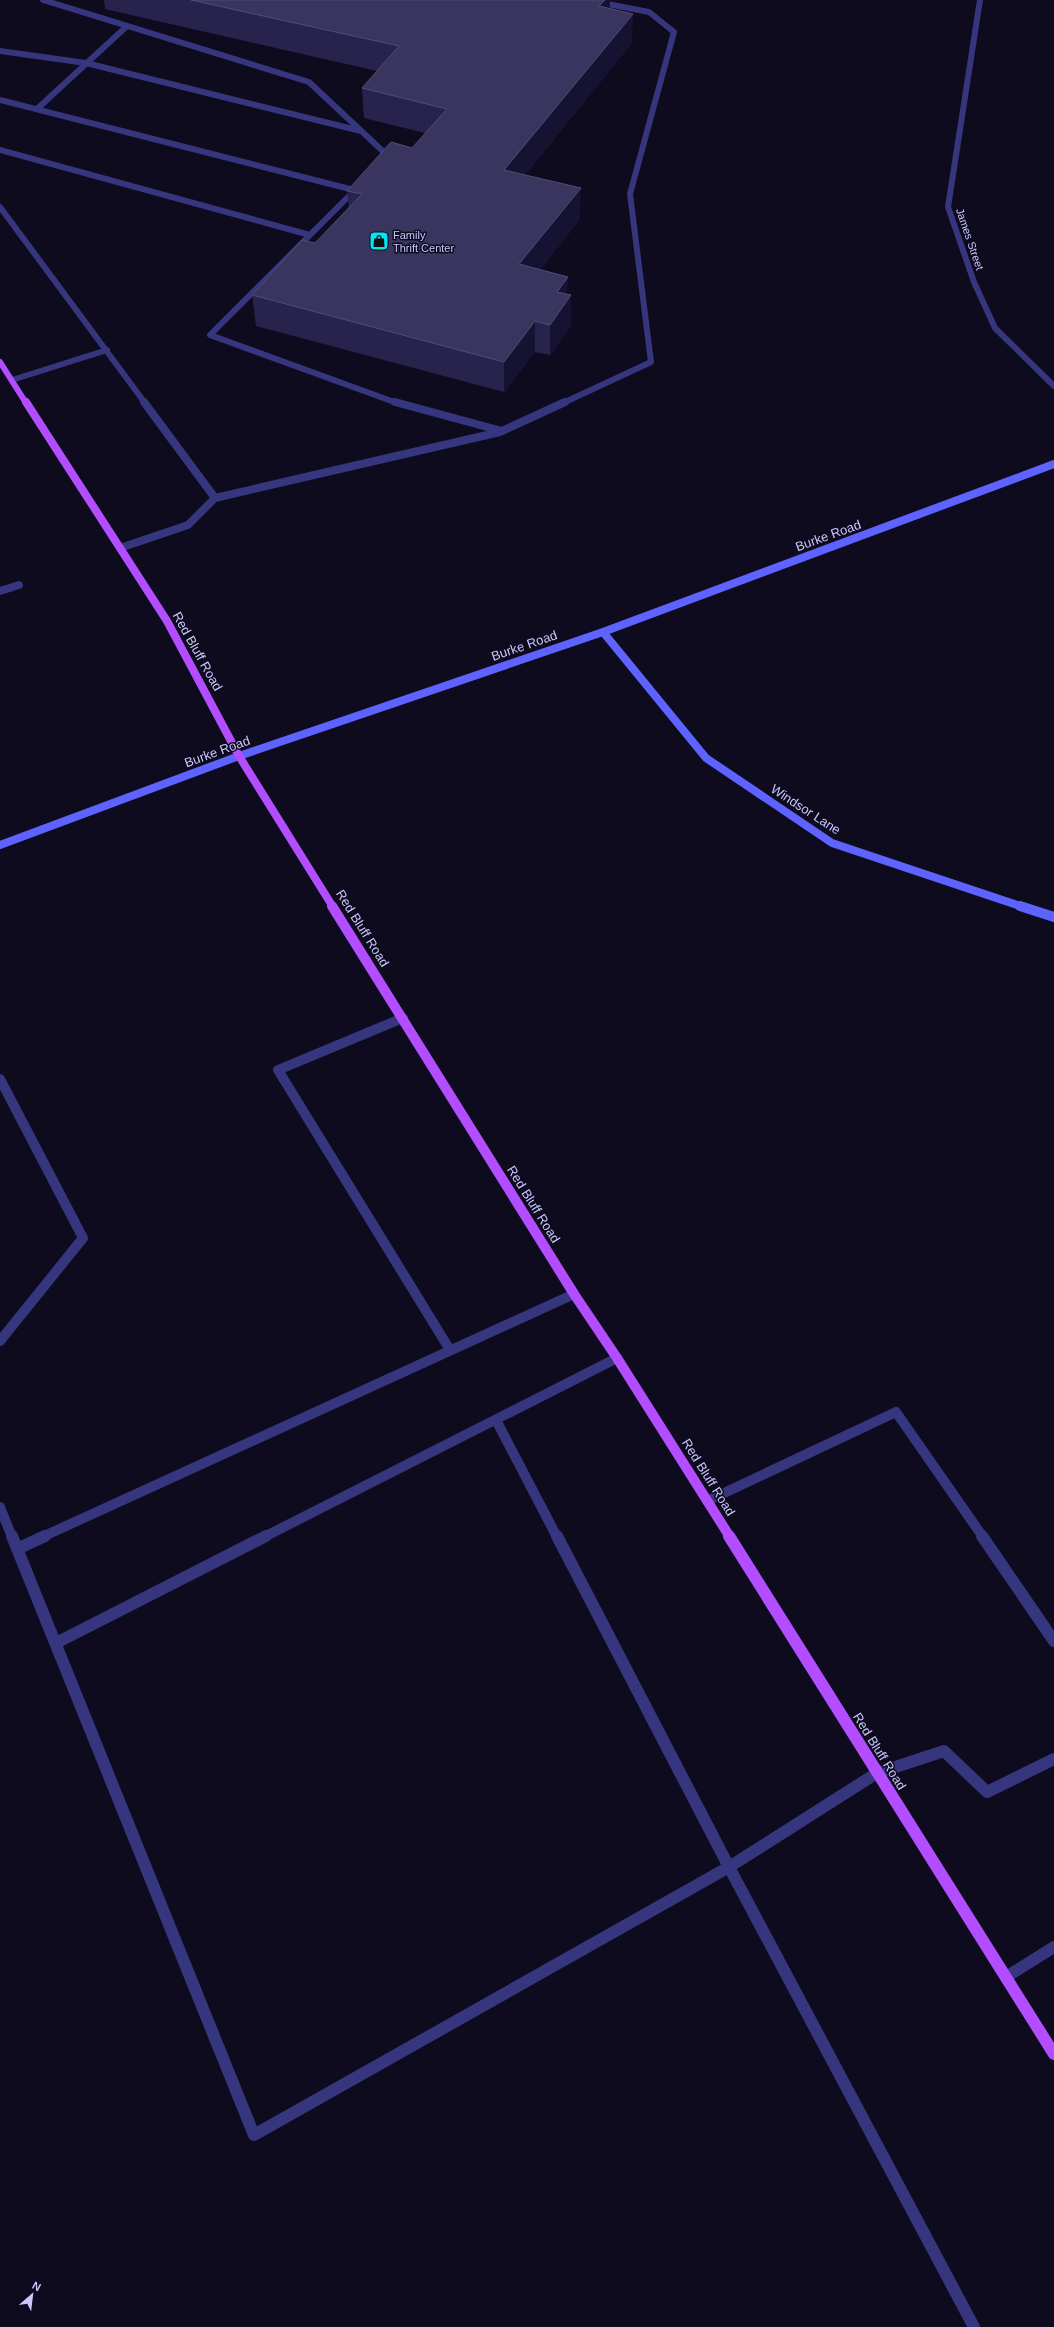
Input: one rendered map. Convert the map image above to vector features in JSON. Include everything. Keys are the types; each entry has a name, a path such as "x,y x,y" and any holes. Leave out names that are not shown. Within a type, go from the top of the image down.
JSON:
{"main road":[{"name":"Red Bluff Road","path":"0,362 167,621 239,756 574,1294 617,1358 1054,2054"}],"street":[{"path":"43,0 309,82 388,156 379,166"},
{"path":"120,548 188,525 214,498 502,431 652,362 630,194 674,32 649,12 587,0"},
{"name":"James Street","path":"980,0 948,207 974,282 994,328 1054,386"},
{"path":"37,109 127,26"},
{"path":"0,51 86,63 363,132"},
{"path":"0,100 354,190"},
{"path":"0,150 310,235"},
{"path":"364,181 210,335 398,403 502,431"},
{"path":"0,207 107,350 214,498"},
{"path":"12,380 107,350"},
{"name":"Burke Road","path":"0,845 239,756 604,632 1054,464"},
{"path":"0,591 19,585"},
{"name":"Windsor Lane","path":"604,632 706,758 832,844 1054,916"},
{"path":"403,1018 278,1070 450,1350"},
{"path":"0,1079 82,1238 0,1341"},
{"path":"17,1550 574,1294"},
{"path":"56,1643 617,1358"},
{"path":"707,1501 896,1412 1054,1642"},
{"path":"496,1420 729,1867 974,2327"},
{"path":"0,1506 254,2135 729,1867 877,1773 944,1752 987,1792 1054,1759"},
{"path":"1006,1978 1054,1947"}],"building":[{"path":"191,0 605,0 599,6 633,14 504,170 581,188 519,264 568,277 557,292 571,295 550,325 535,321 504,362 252,295 302,240 315,243 362,194 347,191 391,142 412,148 447,109 362,88 399,46"}],"place":[{"name":"Family Thrift Center","path":"379,241"}]}
